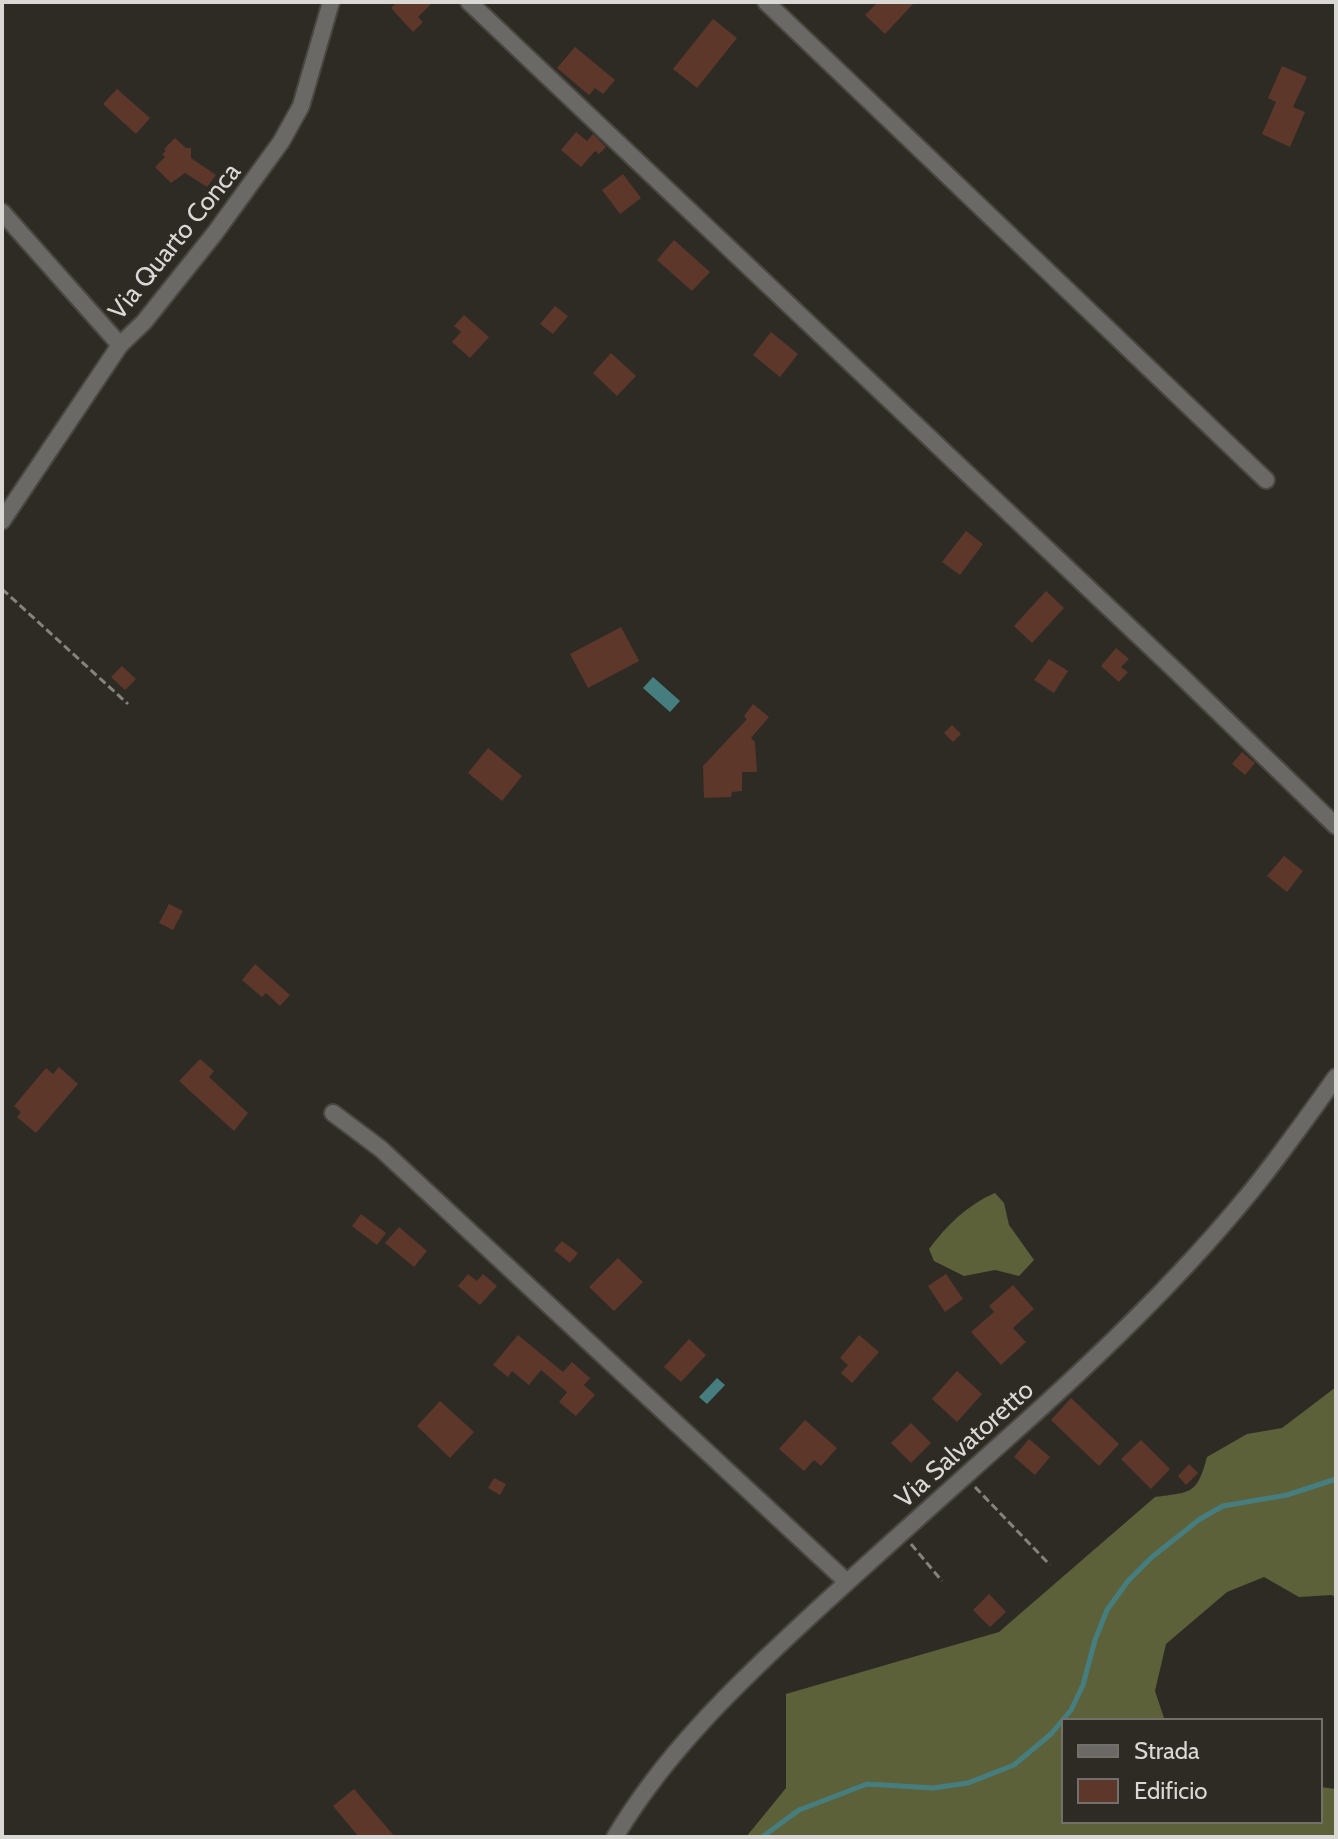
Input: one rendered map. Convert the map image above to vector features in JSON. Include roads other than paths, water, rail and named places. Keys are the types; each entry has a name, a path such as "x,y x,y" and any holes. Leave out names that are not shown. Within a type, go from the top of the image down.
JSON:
{"street":[{"name":"Via Quarto Conca","path":"2,212 120,345 144,322 206,244 281,142 301,106 331,2"},
{"path":"469,2 1336,826"},
{"path":"766,2 1266,480"},
{"path":"2,521 120,345"},
{"name":"Via Salvatoretto","path":"615,1837 646,1788 698,1726 847,1582 1075,1377 1198,1253 1254,1188 1336,1077"},
{"path":"333,1113 381,1149 847,1582"}],"water":[{"path":"653,677 680,701 670,712 643,688"},
{"path":"717,1378 725,1385 707,1404 699,1397"}],"waterway":[{"path":"1064,1719 1083,1685 1107,1610 1128,1581 1152,1557 1200,1519 1223,1506 1287,1495 1336,1479"},
{"path":"762,1837 799,1810 867,1784 933,1788 968,1783 1014,1765 1062,1721"}]}
